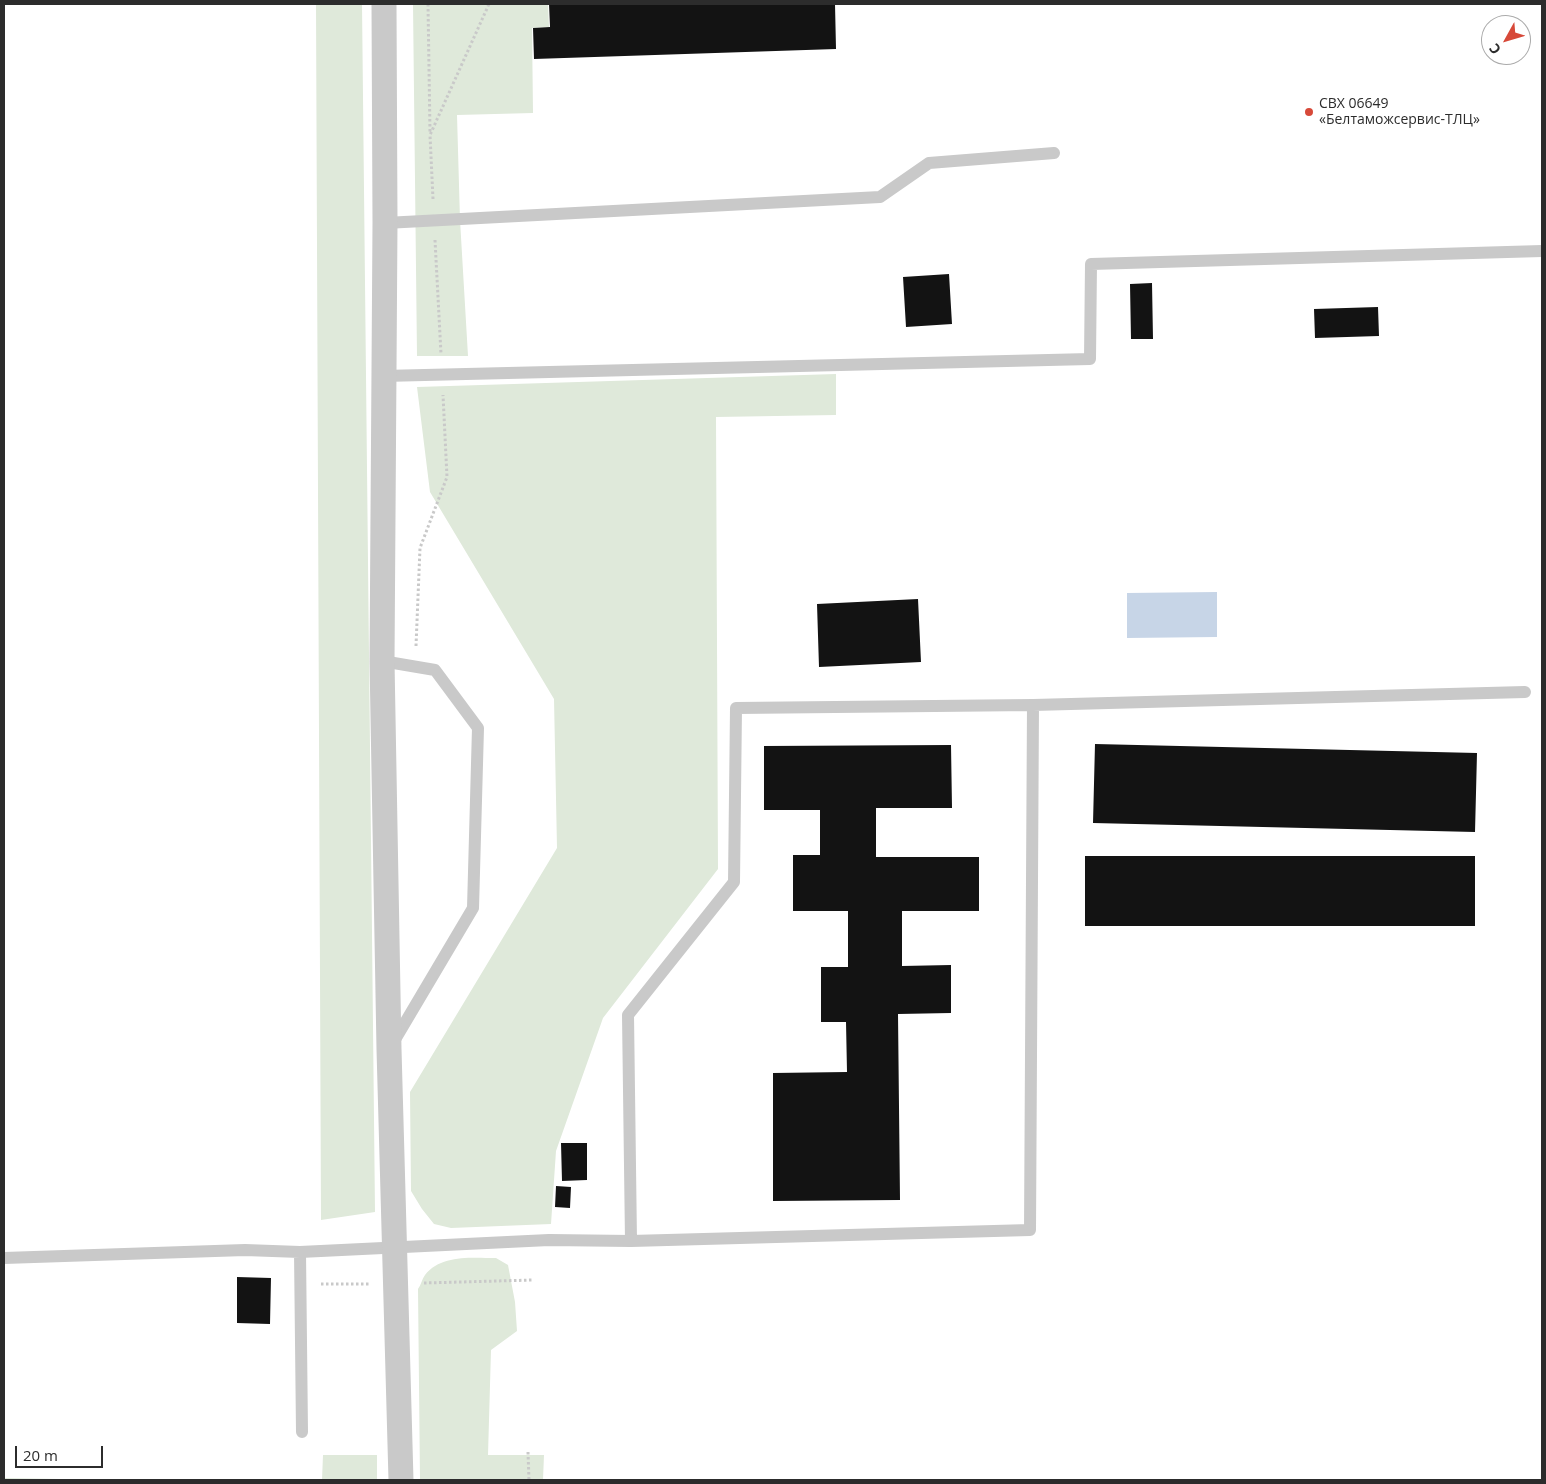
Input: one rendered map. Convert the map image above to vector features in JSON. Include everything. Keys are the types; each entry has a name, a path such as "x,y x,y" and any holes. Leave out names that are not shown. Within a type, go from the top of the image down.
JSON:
{"street":[{"path":"384,4 385,223 382,661 389,1049 401,1480"}],"lane":[{"path":"385,223 880,197 929,163 1054,153"},
{"path":"383,376 1090,359 1092,264 1542,251"},
{"path":"382,661 435,670 478,728 473,908 389,1049"},
{"path":"631,1241 628,1015 734,882 736,708 1033,705 1525,692"},
{"path":"4,1258 245,1250 300,1252 549,1240 631,1241 1030,1230 1033,705"},
{"path":"300,1252 302,1432"}],"path":[{"path":"415,667 420,548 448,476 430,135 428,4"},
{"path":"430,135 489,4"},
{"path":"528,1452 529,1480"}],"green space":[{"path":"316,4 362,4 375,1212 321,1220"},
{"path":"413,4 548,4 549,27 532,28 533,113 457,115 460,220 468,356 417,356"},
{"path":"836,374 836,415 716,417 718,869 603,1018 556,1151 551,1224 451,1228 434,1224 411,1191 410,1092 557,848 554,699 430,492 417,387"},
{"path":"468,1258 496,1258 508,1265 515,1302 517,1331 491,1350 488,1455 544,1455 543,1480 420,1480 418,1289 425,1275 440,1263 448,1260"},
{"path":"323,1455 377,1455 377,1480 322,1480"},
{"path":"4,1478 115,1480 4,1480"}],"water":[{"path":"1217,592 1217,637 1127,638 1127,593"}],"building":[{"path":"549,4 835,4 836,49 534,59 533,28 550,27"},
{"path":"949,274 952,324 906,327 903,277"},
{"path":"1152,283 1153,339 1131,339 1130,284"},
{"path":"1378,307 1379,336 1315,338 1314,309"},
{"path":"918,599 921,662 819,667 817,604"},
{"path":"1095,744 1477,753 1475,832 1093,823"},
{"path":"951,745 952,808 876,808 876,857 979,857 979,911 902,911 902,966 951,965 951,1013 898,1014 900,1200 773,1201 773,1073 847,1072 846,1022 821,1022 821,967 848,967 848,911 793,911 793,855 820,855 820,810 764,810 764,746"},
{"path":"1085,856 1475,856 1475,926 1085,926"},
{"path":"561,1143 587,1143 587,1180 562,1181"},
{"path":"556,1186 571,1187 570,1208 555,1207"},
{"path":"237,1277 271,1278 270,1324 237,1323"}],"place":[{"name":"СВХ 06649 «Белтаможсервис-ТЛЦ»","path":"1309,112"}]}
